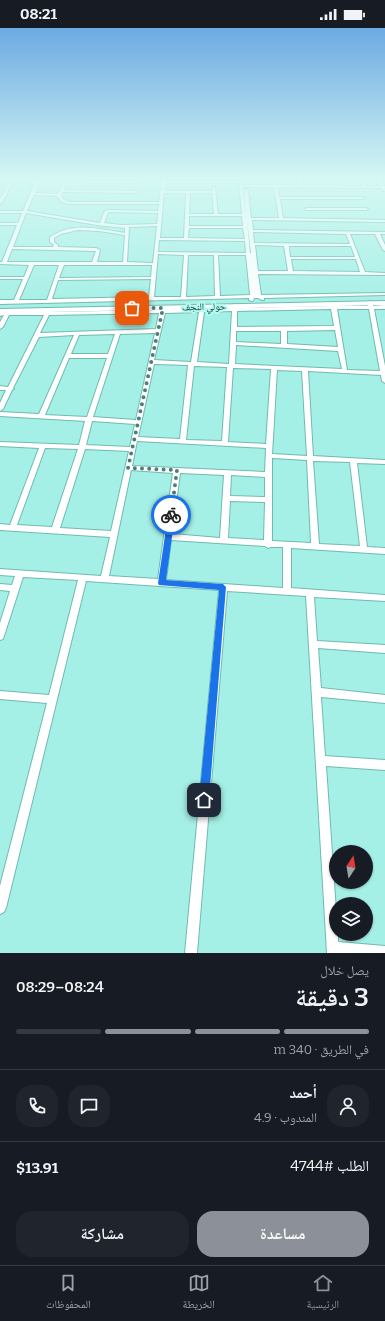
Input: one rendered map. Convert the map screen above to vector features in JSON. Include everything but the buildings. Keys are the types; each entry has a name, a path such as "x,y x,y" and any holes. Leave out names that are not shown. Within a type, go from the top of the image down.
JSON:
{"main road":[{"name":"حولي النجف","path":"0,306 132,306 251,299 385,298"},
{"name":"حولي النجف","path":"132,306 163,310 370,305 385,303"},
{"name":"حولي النجف","path":"0,313 88,311 113,306"}],"street":[{"path":"21,221 2,263 155,264"},
{"path":"84,221 122,226 159,225"},
{"path":"151,299 159,221"},
{"path":"186,239 187,221"},
{"path":"246,221 245,227 253,272 261,299 385,294"},
{"path":"247,221 251,231 251,254"},
{"path":"333,221 337,232"},
{"path":"0,224 20,224"},
{"path":"122,226 128,228 125,264"},
{"path":"187,227 245,227"},
{"path":"55,249 56,245 52,242 52,238 65,231 88,230 127,234"},
{"path":"251,231 385,233"},
{"path":"348,233 364,273"},
{"path":"377,233 384,247"},
{"path":"158,239 247,240"},
{"path":"252,244 352,245"},
{"path":"286,244 291,272"},
{"path":"10,248 97,249 94,264"},
{"path":"156,253 251,254"},
{"path":"183,298 186,253"},
{"path":"216,253 218,298"},
{"path":"288,258 358,258"},
{"path":"16,302 32,263"},
{"path":"49,301 62,263"},
{"path":"253,272 385,274"},
{"path":"0,302 183,298 251,299 253,272"},
{"path":"0,278 26,278"},
{"path":"57,279 153,278"},
{"path":"385,306 370,305 382,350 383,374 385,381"},
{"path":"333,306 345,372"},
{"path":"225,444 235,308"},
{"path":"182,442 192,364 202,309"},
{"path":"88,311 163,310 104,579"},
{"path":"0,313 49,312"},
{"path":"0,409 49,312"},
{"path":"0,327 7,314"},
{"path":"234,329 337,328"},
{"path":"284,329 284,346"},
{"path":"37,335 158,332"},
{"path":"55,531 82,447 89,419 118,333"},
{"path":"41,416 76,334"},
{"path":"233,343 341,349"},
{"path":"67,356 110,356"},
{"path":"151,362 383,374"},
{"path":"268,545 268,474 274,368"},
{"path":"305,370 315,547"},
{"path":"0,388 11,389"},
{"path":"0,414 138,422"},
{"path":"134,439 269,446"},
{"path":"12,528 43,445"},
{"path":"1,446 43,445 132,449"},
{"path":"269,456 385,462"},
{"path":"353,461 364,550"},
{"path":"128,468 268,474"},
{"path":"162,583 177,470"},
{"path":"224,541 228,473"},
{"path":"226,498 268,500"},
{"path":"0,527 114,534"},
{"path":"168,538 385,551"},
{"path":"287,546 287,591"},
{"path":"0,572 385,598"},
{"path":"0,636 20,573"},
{"path":"0,908 4,872 83,577"},
{"path":"0,587 16,588"},
{"path":"191,953 223,587"},
{"path":"310,593 333,950 385,952"},
{"path":"313,644 385,649"},
{"path":"316,692 385,699"},
{"path":"0,695 51,699"},
{"path":"321,760 385,765"}],"way so far":[{"path":"132,308 163,308 128,468 177,470 171,515"}],"route":[{"path":"171,515 162,583 223,587 204,800"}]}
